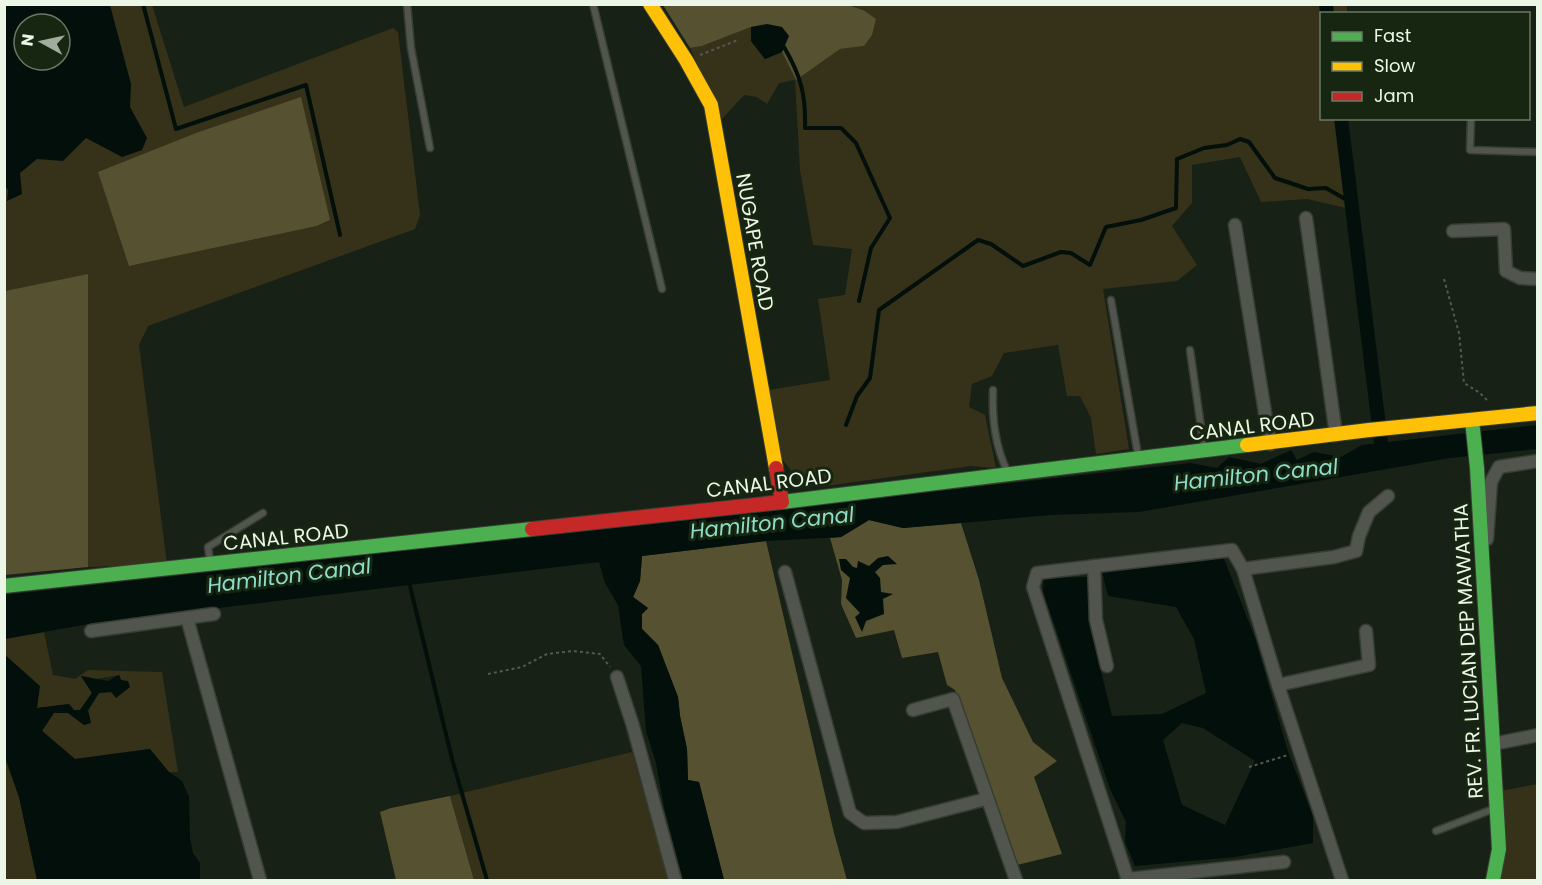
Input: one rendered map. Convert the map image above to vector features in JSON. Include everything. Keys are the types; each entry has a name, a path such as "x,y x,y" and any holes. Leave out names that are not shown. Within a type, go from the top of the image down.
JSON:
{"main road":[{"name":"NUGAPE ROAD","path":"650,4 686,60 711,105 782,502"},
{"name":"CANAL ROAD","path":"4,586 782,502 1008,473 1270,444 1369,430 1538,413"},
{"name":"REV. FR. LUCIAN DEP MAWATHA","path":"1472,420 1483,561 1499,849 1493,880"}],"street":[{"path":"1306,218 1336,435"},
{"path":"1235,225 1270,444"},
{"path":"1453,231 1504,230 1506,271 1520,278 1538,279"},
{"path":"1483,561 1488,533 1491,482 1499,467 1538,461"},
{"path":"1243,568 1334,557 1356,551 1359,536 1369,512 1388,496"},
{"path":"1284,862 1128,880 1033,587 1037,573 1232,550 1243,568 1278,685 1342,880"},
{"path":"1094,566 1095,620 1107,666"},
{"path":"784,572 850,813 864,823 897,822 986,799"},
{"path":"91,631 214,614"},
{"path":"187,618 260,880"},
{"path":"1278,685 1369,665 1366,631"},
{"path":"617,677 633,726 675,880"},
{"path":"913,710 952,699 1016,880"},
{"path":"1493,744 1538,735"}],"lane":[{"path":"407,4 411,48 430,148"},
{"path":"593,4 662,289"},
{"path":"1471,120 1470,150 1538,152"},
{"path":"1111,300 1139,459"},
{"path":"1190,350 1205,451"},
{"path":"993,390 992,414 999,453 1008,473"},
{"path":"210,565 208,547 263,513"},
{"path":"1436,831 1496,808"}],"path":[{"path":"686,60 738,40"},
{"path":"1444,279 1459,333 1464,383 1480,393 1504,416"},
{"path":"489,674 522,667 547,654 573,651 600,654 617,677"},
{"path":"1249,767 1299,751"}],"shaded area":[{"path":"5,5 152,5 184,107 393,28 398,32 420,215 415,229 148,326 139,345 167,564 88,567 88,275 5,291","holes":["329,221 317,226 129,266"]},
{"path":"663,5 848,5 863,10 876,19 872,35 864,46 840,49 796,80 782,52 788,36 751,27 702,46 690,48"},
{"path":"848,5 1347,5 1347,12 1320,12 1320,120 1348,120 1359,211 1307,199 1261,202 1240,157 1192,165 1192,203 1172,226 1197,265 1177,281 1103,289 1129,449 1096,454 1091,418 1080,396 1067,396 1058,345 1004,353 992,376 972,384 969,407 985,415 996,468 971,466 818,487 800,482 779,455 769,390 830,380 818,299 845,295 852,249 813,245 800,170 795,80 779,83 767,104 757,97 744,95 722,119 690,48 702,46 751,27 751,41 765,59 782,52 796,79 840,49 864,46 863,10"},
{"path":"301,97 330,220 317,226 129,266 98,172 196,133"},
{"path":"88,274 88,567 5,575 5,291"},
{"path":"869,520 903,528 961,523 979,580 1002,678 1033,742 1057,761 1034,777 1062,854 1017,865 955,690 947,685 938,652 902,658 894,630 856,638 841,604 842,580 830,538 841,537"},
{"path":"766,541 847,880 724,880 699,782 688,780 687,749 678,697 658,645 642,629 642,614 648,608 633,597 640,581 642,556"},
{"path":"44,632 53,675 75,679 88,670 162,672 178,772 169,772 149,749 75,759 42,731 53,713 68,713 84,725 88,711 99,693 111,692 121,680 119,675 96,679 81,676 92,693 80,710 74,710 69,704 37,708 39,686 5,655 5,639"},
{"path":"632,752 668,880 474,880 450,796"},
{"path":"4,756 19,797 37,880 5,880"},
{"path":"1537,784 1537,880 1501,880 1505,848 1501,791"},
{"path":"450,796 474,880 396,880 380,812"}],"water":[{"path":"12,4 110,5 131,84 130,107 147,138 142,150 122,157 86,138 63,161 37,159 20,173 22,194 7,201 8,190 4,185 4,6"},
{"path":"767,24 782,27 789,36 782,52 765,59 751,41 751,27"},
{"name":"Hamilton Canal","path":"1537,425 1537,449 1450,458 1139,512 1051,515 903,528 869,520 841,537 766,541 642,556 640,581 633,597 648,608 642,614 642,629 658,645 678,697 687,749 688,780 699,782 724,880 683,880 664,807 656,763 646,731 641,666 624,645 618,605 605,583 599,562 94,623 5,639 5,595 1190,463 1217,468 1229,457 1261,464 1291,450 1297,460 1314,452 1341,457 1362,445"},
{"path":"888,556 897,564 883,565 875,572 880,578 881,592 893,594 883,599 884,614 866,621 862,632 855,617 860,613 846,598 850,578 841,570 839,559 846,559 857,568 858,561 869,566 878,558"},
{"path":"1223,556 1255,638 1288,752 1313,816 1313,843 1235,857 1135,866 1125,842 1126,822 1110,789 1043,591 1044,578 1091,577 1088,619 1112,716 1162,714 1206,693 1194,639 1176,607 1108,596 1102,571","holes":["1182,723 1203,728 1255,761 1225,825 1182,805 1163,740"]},
{"path":"5,655 40,686 37,708 69,704 74,710 80,710 92,693 81,676 108,681 119,675 121,680 128,681 130,687 116,698 111,692 99,693 88,710 91,723 84,725 68,713 54,713 42,731 75,759 150,749 169,772 182,781 189,797 190,838 193,853 200,863 200,880 37,880 19,797 5,756"}],"waterway":[{"path":"143,4 176,129 306,85 340,235"},
{"path":"1326,4 1327,12"},
{"path":"784,47 795,67 801,86 805,106 805,128 841,128 856,143 890,218 871,248 859,301"},
{"path":"1341,120 1383,459"},
{"path":"846,425 857,396 870,378 879,310 978,240 991,244 1023,266 1061,252 1071,253 1090,265 1106,227 1141,220 1176,208 1177,159 1204,148 1227,145 1240,139 1249,142 1275,178 1308,189 1326,188 1352,203"},
{"path":"409,582 452,759 487,880"}],"traffic: fast":[{"path":"1472,420 1477,468 1499,849 1493,880"},
{"path":"782,502 1247,445"},
{"path":"4,586 532,529"}],"traffic: slow":[{"path":"650,4 686,60 711,105 776,468"},
{"path":"1247,445 1538,413"}],"traffic: jam":[{"path":"532,529 782,502 776,468"}]}
